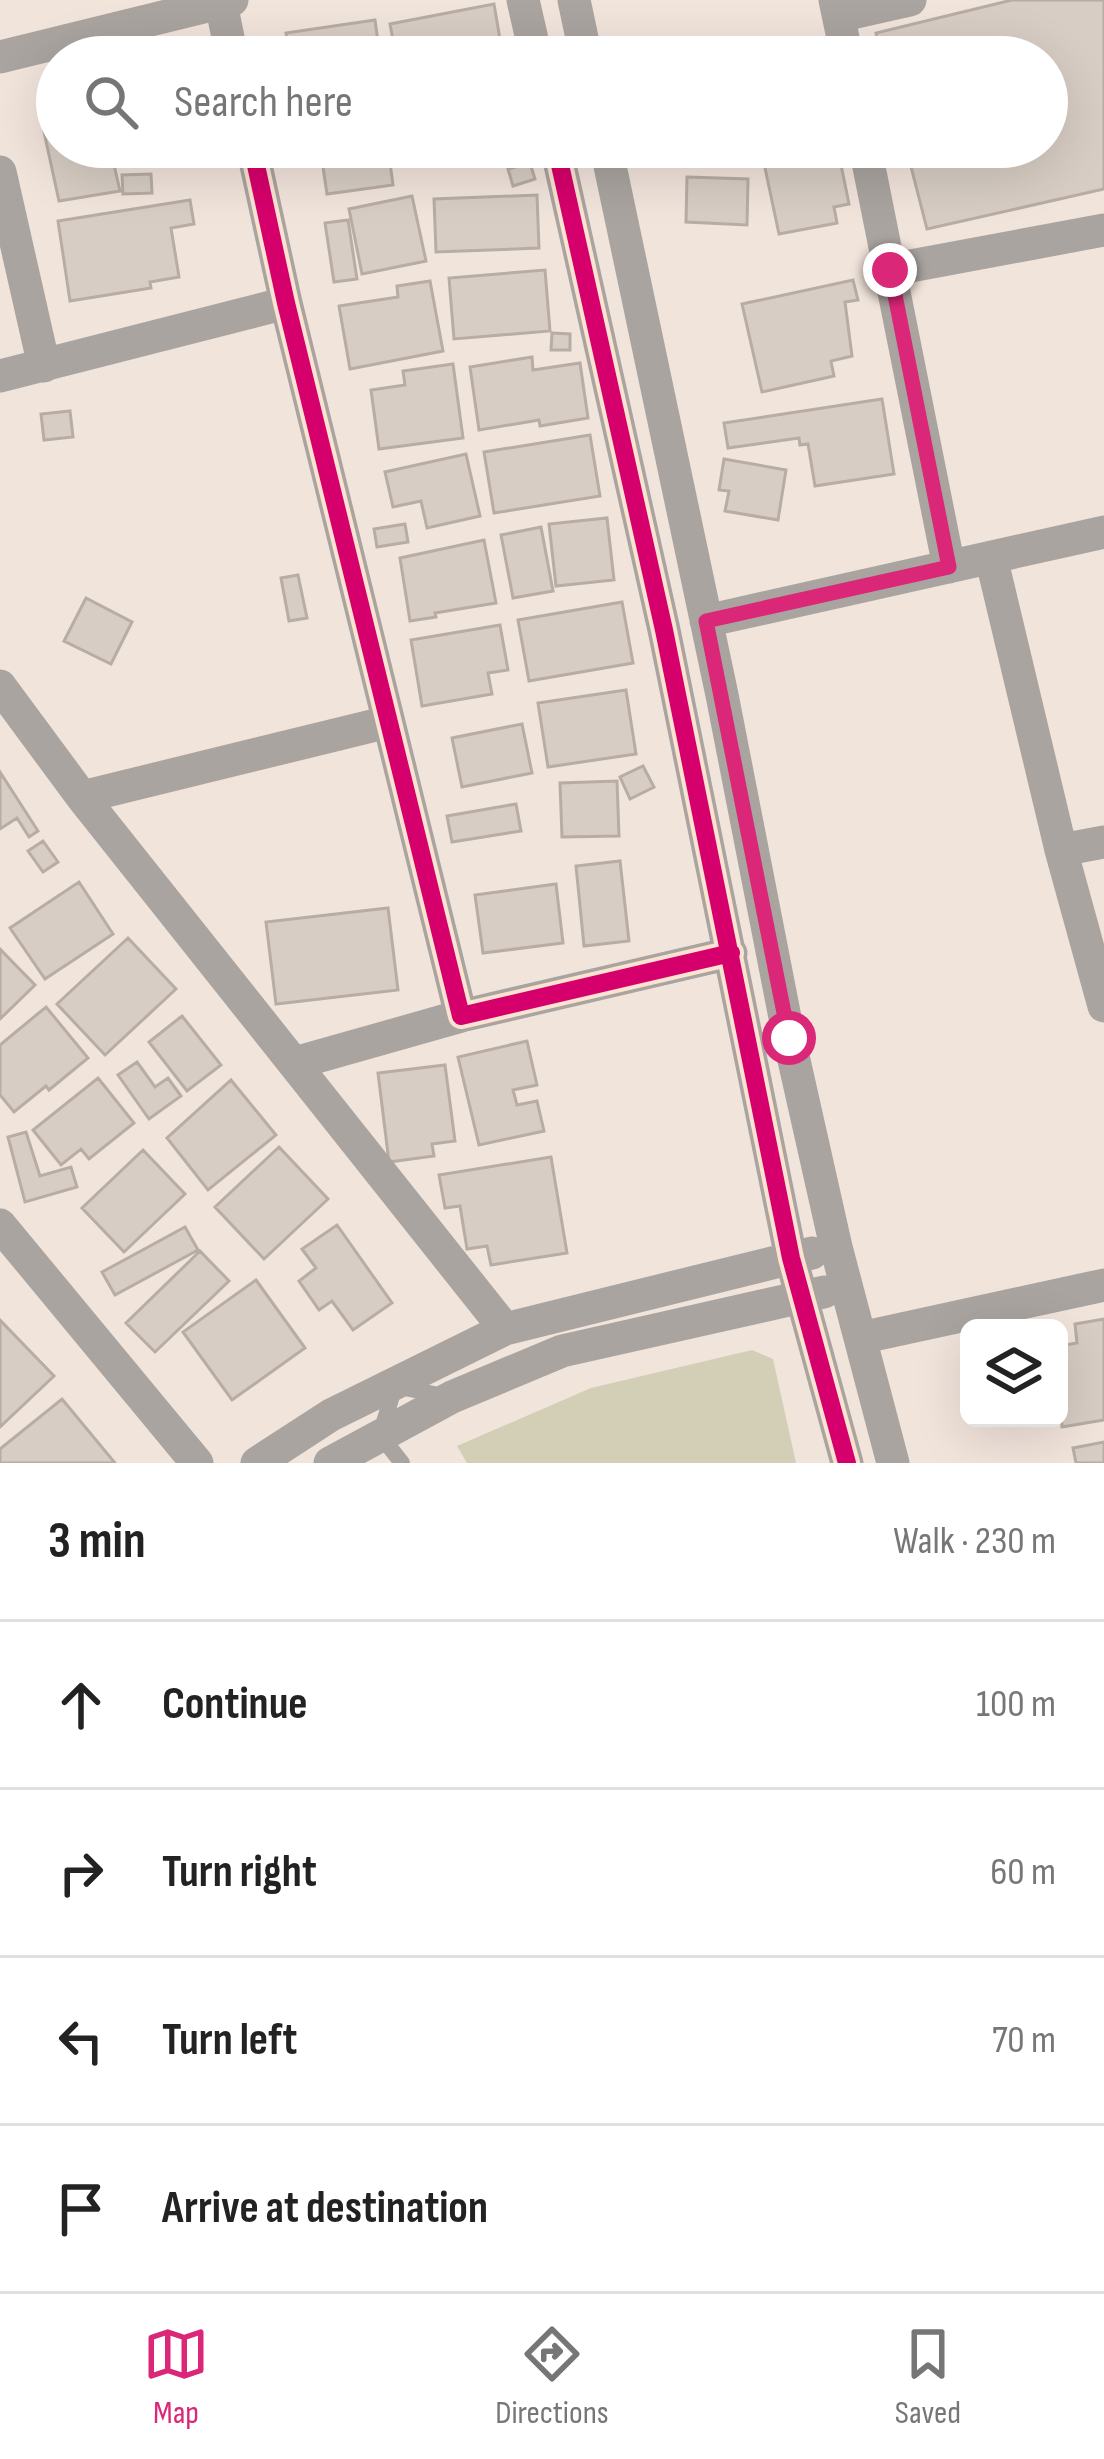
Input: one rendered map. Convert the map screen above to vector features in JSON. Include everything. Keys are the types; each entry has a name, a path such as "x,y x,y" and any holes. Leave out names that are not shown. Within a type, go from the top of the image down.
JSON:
{"street":[{"path":"524,0 532,36"},
{"path":"837,8 910,0"},
{"path":"87,36 226,1 230,36"},
{"path":"583,2 585,36"},
{"path":"0,58 36,49"},
{"path":"257,168 461,1016"},
{"path":"561,168 731,953 791,1258 847,1463"},
{"path":"610,168 789,1038 836,1247 893,1463"},
{"path":"869,168 949,567"},
{"path":"0,172 44,366"},
{"path":"890,270 1104,230"},
{"path":"0,376 286,303"},
{"path":"706,621 1104,532"},
{"path":"991,557 1060,850 1104,1006"},
{"path":"0,686 82,797 506,1329"},
{"path":"82,797 388,722"},
{"path":"1060,850 1104,842"},
{"path":"296,1064 461,1016 731,953"},
{"path":"5,1243 197,1463"},
{"path":"257,1463 331,1415 506,1329 836,1247"},
{"path":"860,1338 1104,1285"},
{"path":"331,1463 452,1397 562,1351 846,1286"}],"lane":[{"path":"380,1435 402,1463"}],"shaded area":[{"path":"752,1350 773,1359 796,1463 467,1463 457,1446 591,1388"}],"building":[{"path":"1012,0 1104,0 1104,189 927,229 911,168 1068,168 1068,36 876,33"},
{"path":"494,4 499,36 392,36 390,24"},
{"path":"375,20 377,36 286,36"},
{"path":"52,168 115,168 120,191 59,201"},
{"path":"323,168 391,168 393,185 327,194"},
{"path":"532,168 535,179 513,186 508,169"},
{"path":"765,168 842,168 849,204 834,207 837,223 779,234"},
{"path":"151,174 152,193 123,194 122,175"},
{"path":"687,177 748,179 747,225 686,222"},
{"path":"537,195 539,248 436,252 434,199"},
{"path":"412,196 426,261 362,274 349,209"},
{"path":"190,200 194,224 171,228 179,277 150,282 151,288 70,301 58,221"},
{"path":"348,220 357,279 334,282 325,223"},
{"path":"545,270 550,331 454,339 449,278"},
{"path":"853,280 858,300 845,302 852,356 831,361 834,376 762,392 742,304"},
{"path":"430,281 443,351 350,369 339,306 398,297 397,286"},
{"path":"552,333 570,334 570,350 551,350"},
{"path":"532,357 533,370 580,363 588,418 479,430 470,367"},
{"path":"453,364 463,438 379,449 371,390 405,385 403,371"},
{"path":"882,399 894,474 815,486 808,444 800,445 799,438 728,448 724,423"},
{"path":"70,411 73,437 44,440 41,414"},
{"path":"590,435 600,496 494,513 484,452"},
{"path":"466,454 480,516 427,528 421,501 393,507 385,472"},
{"path":"724,459 786,470 778,520 725,511 729,491 719,490"},
{"path":"607,518 614,580 556,586 549,524"},
{"path":"405,524 408,542 377,547 374,529"},
{"path":"541,527 553,591 513,598 501,535"},
{"path":"484,540 496,603 410,621 400,558"},
{"path":"298,575 307,618 289,621 281,578"},
{"path":"86,598 132,622 111,664 64,641"},
{"path":"622,602 633,663 529,681 518,620"},
{"path":"500,625 508,670 488,673 492,694 422,706 411,640"},
{"path":"626,690 636,754 548,767 538,703"},
{"path":"522,724 532,773 462,787 452,738"},
{"path":"643,766 654,787 630,799 620,777"},
{"path":"0,772 38,831 29,837 17,818 0,829"},
{"path":"617,781 619,836 562,837 560,783"},
{"path":"516,804 521,831 452,842 447,816"},
{"path":"43,841 58,862 43,872 28,851"},
{"path":"620,861 629,941 584,946 576,866"},
{"path":"79,882 113,934 45,979 10,928"},
{"path":"556,884 563,943 483,953 475,895"},
{"path":"388,908 398,990 276,1004 266,922"},
{"path":"128,938 176,989 105,1055 57,1004"},
{"path":"0,949 35,985 0,1019"},
{"path":"46,1007 88,1058 14,1112 0,1095 0,1045"},
{"path":"182,1016 221,1065 187,1091 149,1042"},
{"path":"527,1041 537,1085 513,1090 517,1105 537,1101 544,1131 479,1145 458,1057"},
{"path":"137,1062 155,1087 168,1078 181,1096 149,1119 118,1075"},
{"path":"445,1065 455,1141 432,1144 434,1156 389,1162 378,1073"},
{"path":"98,1078 134,1123 89,1159 81,1149 61,1165 33,1130"},
{"path":"231,1080 276,1135 208,1190 167,1138"},
{"path":"26,1132 40,1176 71,1167 77,1187 25,1202 8,1137"},
{"path":"279,1147 328,1199 264,1259 215,1207"},
{"path":"143,1150 185,1194 124,1252 82,1208"},
{"path":"551,1157 567,1253 491,1265 487,1246 467,1249 460,1206 445,1208 439,1175"},
{"path":"337,1225 392,1303 353,1330 332,1301 319,1310 299,1281 316,1268 302,1249"},
{"path":"185,1227 198,1250 115,1295 102,1272"},
{"path":"200,1251 229,1281 155,1352 126,1323"},
{"path":"256,1280 305,1348 232,1400 183,1332"},
{"path":"1104,1319 1104,1420 1068,1426 1068,1344 1077,1343 1075,1324"},
{"path":"0,1320 54,1376 0,1427"},
{"path":"62,1399 115,1463 0,1463 0,1449"},
{"path":"1104,1442 1104,1463 1076,1463 1073,1448"}],"cycle path":[{"path":"257,168 461,1016 731,953"},
{"path":"561,168 664,630 791,1258 847,1463"}],"route":[{"path":"789,1038 706,621 949,567 890,270"}]}
